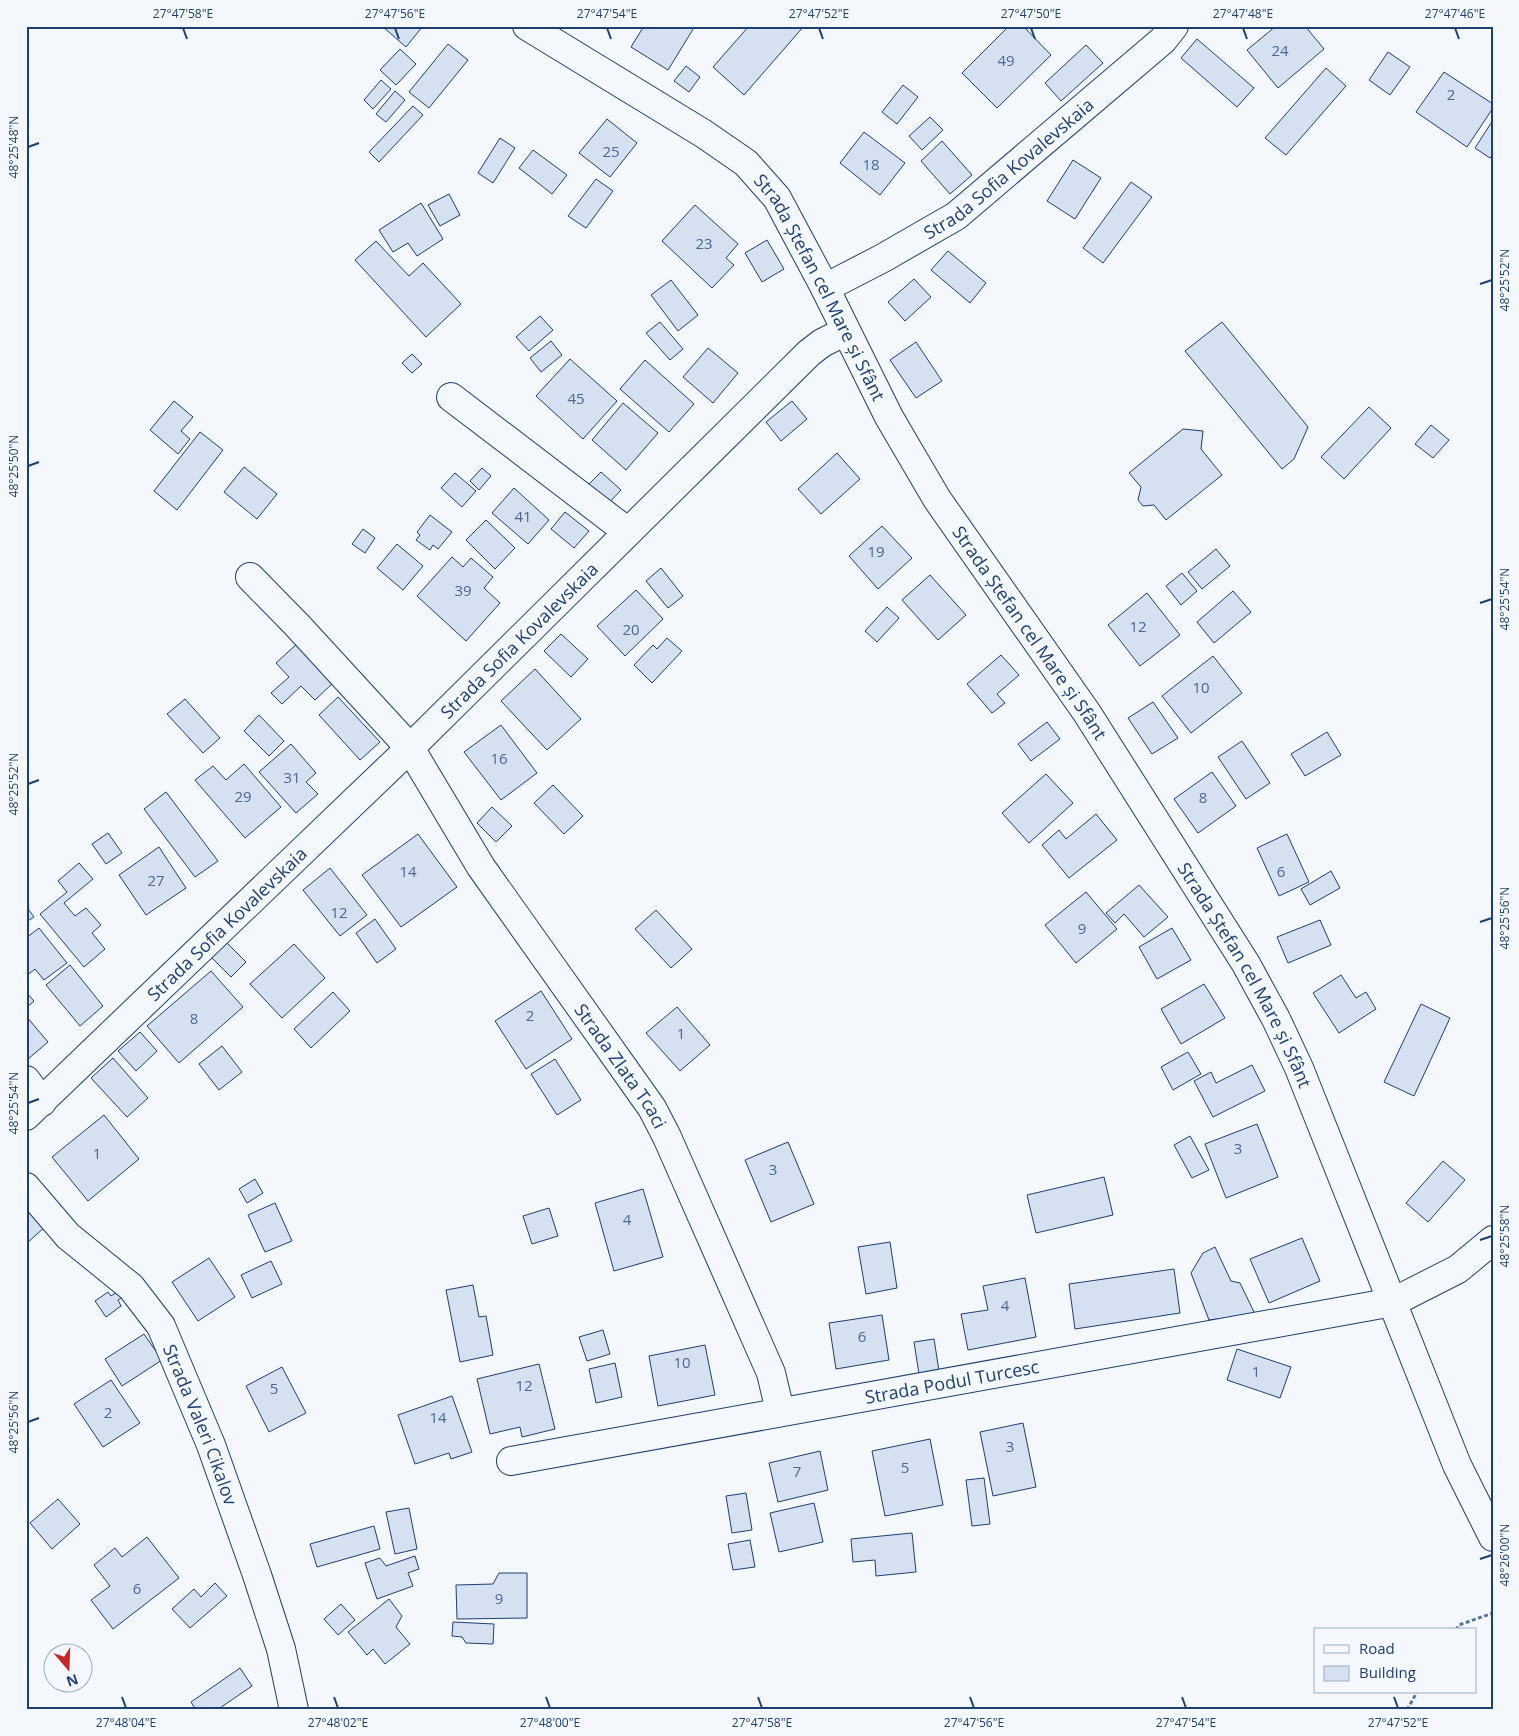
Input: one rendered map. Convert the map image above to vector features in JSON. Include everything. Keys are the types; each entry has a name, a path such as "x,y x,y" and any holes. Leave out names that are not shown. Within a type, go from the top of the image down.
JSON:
{"street":[{"name":"Strada Ștefan cel Mare și Sfânt","path":"527,26 704,134 746,164 776,198 825,288 888,417 937,499 1087,713 1246,964 1276,1019 1299,1068 1457,1464 1493,1537"},
{"name":"Strada Sofia Kovalevskaia","path":"825,288 883,258 956,216 1163,40 1174,26"},
{"name":"Strada Sofia Kovalevskaia","path":"32,1099 410,748 809,353 822,343 846,331"},
{"path":"451,397 628,532"},
{"path":"250,576 410,748"},
{"name":"Strada Zlata Tcaci","path":"410,748 481,867 652,1108 668,1137 771,1373 780,1412"},
{"name":"Strada Valeri Cikalov","path":"26,1187 68,1236 131,1287 161,1326 211,1445 257,1575 281,1649 294,1710"},
{"name":"Strada Podul Turcesc","path":"511,1460 1393,1302 1458,1269 1493,1240"}],"path":[{"path":"1458,1628 1493,1613"},
{"path":"1407,1710 1416,1694"}],"building":[{"path":"382,26 423,26 406,47"},
{"path":"644,26 695,26 668,70 631,47"},
{"path":"749,26 804,26 744,95 713,67"},
{"path":"1009,26 1023,26 1051,55 997,108 962,73"},
{"path":"1276,26 1305,26 1324,49 1278,88 1247,50"},
{"path":"1197,39 1254,88 1237,107 1181,58"},
{"path":"448,44 468,60 429,108 409,92"},
{"path":"1086,45 1103,63 1061,101 1045,83"},
{"path":"400,49 416,64 396,85 380,70"},
{"path":"1388,52 1410,67 1390,95 1369,80"},
{"path":"686,66 700,77 689,92 674,81"},
{"path":"1326,68 1346,86 1286,155 1265,138"},
{"path":"1444,72 1493,104 1493,108 1467,147 1416,112"},
{"path":"381,80 391,89 373,109 364,100"},
{"path":"903,85 918,97 897,124 882,112"},
{"path":"395,91 405,100 386,122 376,114"},
{"path":"413,106 423,115 379,162 369,152"},
{"path":"930,117 943,130 922,150 909,136"},
{"path":"607,119 637,143 610,177 579,153"},
{"path":"1493,120 1493,154 1490,158 1475,148"},
{"path":"864,132 905,163 880,195 840,163"},
{"path":"500,138 515,148 493,183 478,173"},
{"path":"942,141 972,175 950,194 921,161"},
{"path":"533,150 567,175 552,194 519,168"},
{"path":"1073,160 1101,178 1075,219 1047,201"},
{"path":"596,179 613,191 586,228 568,216"},
{"path":"1131,182 1152,197 1103,263 1083,248"},
{"path":"449,194 460,215 440,226 428,205"},
{"path":"421,203 443,239 417,256 408,243 393,252 379,230"},
{"path":"695,205 738,244 726,258 734,265 712,288 662,241"},
{"path":"767,240 784,269 762,282 745,253"},
{"path":"376,241 409,276 423,263 461,304 426,337 355,260"},
{"path":"948,251 986,283 970,303 931,270"},
{"path":"914,279 931,297 905,321 888,302"},
{"path":"671,280 698,315 678,331 651,295"},
{"path":"540,316 553,330 529,351 516,337"},
{"path":"660,322 683,349 670,360 646,333"},
{"path":"1222,322 1308,427 1294,459 1282,469 1185,351"},
{"path":"551,341 562,355 541,372 530,358"},
{"path":"916,342 942,381 916,398 890,360"},
{"path":"708,348 738,373 713,403 683,377"},
{"path":"412,354 422,364 412,373 402,363"},
{"path":"570,359 617,401 583,439 536,396"},
{"path":"645,360 694,404 669,432 620,389"},
{"path":"174,401 193,417 181,431 190,439 178,454 150,430"},
{"path":"792,401 807,419 781,441 766,422"},
{"path":"623,403 658,433 626,470 592,440"},
{"path":"1369,407 1391,428 1344,479 1321,457"},
{"path":"1431,425 1449,440 1433,458 1415,444"},
{"path":"1183,429 1203,431 1201,449 1222,475 1166,520 1154,505 1143,506 1138,500 1141,487 1129,473"},
{"path":"200,432 223,450 177,510 154,491"},
{"path":"837,453 860,479 821,514 798,489"},
{"path":"244,467 277,494 257,519 224,492"},
{"path":"482,468 491,476 479,490 470,481"},
{"path":"601,472 621,490 607,505 587,486"},
{"path":"455,473 476,491 462,507 441,488"},
{"path":"514,488 549,520 528,544 492,513"},
{"path":"565,512 589,531 574,548 551,529"},
{"path":"430,515 452,532 438,549 433,545 430,550 416,540 420,535 417,532"},
{"path":"486,520 515,548 495,569 466,540"},
{"path":"882,526 912,558 878,589 849,556"},
{"path":"363,529 375,538 365,553 352,544"},
{"path":"397,544 423,566 403,590 377,568"},
{"path":"1216,549 1230,566 1202,589 1188,572"},
{"path":"452,557 463,567 471,558 493,577 484,588 500,603 466,641 417,596"},
{"path":"661,568 683,596 668,608 646,581"},
{"path":"1182,573 1197,591 1181,605 1166,586"},
{"path":"930,575 966,615 938,640 902,600"},
{"path":"636,590 663,619 625,656 597,626"},
{"path":"1233,591 1251,612 1214,643 1197,622"},
{"path":"1147,593 1180,635 1140,666 1108,625"},
{"path":"887,607 899,618 877,642 865,631"},
{"path":"561,634 588,659 571,677 544,651"},
{"path":"667,638 682,651 652,683 634,665 653,645 657,649"},
{"path":"299,642 335,681 315,700 301,686 282,704 271,693 289,677 276,663"},
{"path":"1001,655 1019,675 997,694 1005,703 992,713 967,684"},
{"path":"1213,656 1242,693 1191,733 1162,696"},
{"path":"535,669 581,719 547,750 501,701"},
{"path":"338,697 380,742 360,760 319,715"},
{"path":"185,699 220,738 203,753 167,714"},
{"path":"1153,702 1178,738 1152,754 1128,718"},
{"path":"259,715 284,741 269,756 244,731"},
{"path":"1047,722 1060,739 1031,761 1018,744"},
{"path":"501,725 537,773 501,800 464,752"},
{"path":"1327,732 1341,755 1305,776 1291,754"},
{"path":"1242,741 1270,783 1246,799 1218,757"},
{"path":"291,744 316,773 306,782 318,794 296,813 259,772"},
{"path":"244,764 281,807 245,838 195,780 213,766 226,780"},
{"path":"1212,772 1236,806 1198,833 1174,799"},
{"path":"1046,774 1073,803 1029,843 1002,813"},
{"path":"553,785 583,816 564,834 534,803"},
{"path":"166,792 218,861 195,877 144,809"},
{"path":"492,807 512,826 496,842 477,823"},
{"path":"1096,814 1117,840 1069,878 1042,845 1059,830 1066,839"},
{"path":"108,833 122,853 106,864 92,844"},
{"path":"418,834 457,887 401,927 362,875"},
{"path":"1287,834 1309,882 1279,896 1257,848"},
{"path":"159,847 186,888 146,915 119,875"},
{"path":"79,863 93,879 64,903 75,916 86,908 101,925 92,933 105,949 84,967 40,914 67,892 58,881"},
{"path":"330,868 367,915 340,936 303,890"},
{"path":"1331,871 1340,888 1310,905 1301,889"},
{"path":"1139,885 1168,917 1144,937 1124,914 1115,923 1106,913"},
{"path":"1086,892 1117,929 1076,963 1045,925"},
{"path":"26,906 34,917 26,922"},
{"path":"656,910 692,949 671,968 635,929"},
{"path":"375,919 396,949 377,963 356,933"},
{"path":"1320,920 1331,945 1288,963 1277,937"},
{"path":"39,928 67,963 44,980 35,969 26,976 26,938"},
{"path":"1172,928 1191,960 1157,979 1139,947"},
{"path":"226,942 246,962 231,977 211,957"},
{"path":"294,944 325,978 282,1018 250,984"},
{"path":"70,965 103,1006 80,1026 46,985"},
{"path":"211,971 243,1007 179,1063 147,1026"},
{"path":"1341,975 1356,998 1366,992 1376,1009 1339,1033 1313,993"},
{"path":"1204,984 1225,1018 1181,1044 1161,1009"},
{"path":"541,991 572,1039 526,1069 495,1021"},
{"path":"26,992 34,1001 26,1008"},
{"path":"333,992 350,1011 311,1048 294,1029"},
{"path":"1421,1004 1450,1018 1414,1096 1384,1082"},
{"path":"677,1007 710,1045 680,1071 646,1033"},
{"path":"26,1016 48,1042 28,1059 26,1057"},
{"path":"140,1032 157,1051 136,1071 118,1051"},
{"path":"222,1046 242,1072 219,1090 199,1064"},
{"path":"1188,1052 1201,1074 1173,1090 1161,1067"},
{"path":"113,1058 148,1098 127,1117 91,1078"},
{"path":"555,1059 581,1100 557,1115 531,1074"},
{"path":"1252,1065 1265,1091 1213,1117 1194,1081 1211,1072 1216,1083"},
{"path":"104,1115 139,1159 88,1201 52,1157"},
{"path":"1257,1124 1278,1177 1226,1198 1205,1144"},
{"path":"1190,1136 1209,1170 1192,1178 1174,1145"},
{"path":"788,1142 814,1204 771,1222 745,1160"},
{"path":"1443,1161 1465,1180 1428,1222 1406,1203"},
{"path":"1104,1177 1113,1215 1036,1233 1027,1195"},
{"path":"255,1179 263,1193 247,1203 239,1189"},
{"path":"643,1189 663,1257 614,1271 595,1203"},
{"path":"26,1203 47,1225 26,1244"},
{"path":"275,1203 292,1241 265,1252 248,1215"},
{"path":"549,1208 558,1236 532,1244 523,1216"},
{"path":"1302,1238 1320,1281 1269,1303 1250,1259"},
{"path":"890,1242 897,1288 866,1294 858,1247"},
{"path":"1215,1247 1231,1281 1240,1283 1255,1314 1209,1320 1191,1273 1203,1253"},
{"path":"209,1258 235,1297 198,1321 172,1282"},
{"path":"271,1261 282,1284 252,1298 241,1275"},
{"path":"1174,1269 1180,1313 1075,1329 1069,1284"},
{"path":"1025,1278 1036,1337 968,1350 961,1314 988,1310 983,1286"},
{"path":"473,1285 479,1317 486,1316 493,1355 460,1362 446,1290"},
{"path":"120,1290 124,1296 118,1300 121,1306 106,1317 95,1301 108,1292 111,1296"},
{"path":"882,1315 889,1360 836,1369 829,1323"},
{"path":"603,1330 610,1354 587,1361 579,1337"},
{"path":"144,1334 162,1360 122,1386 105,1359"},
{"path":"934,1339 939,1371 919,1374 914,1342"},
{"path":"705,1345 715,1395 658,1406 649,1356"},
{"path":"1237,1349 1291,1367 1280,1398 1227,1380"},
{"path":"615,1363 622,1397 596,1403 589,1369"},
{"path":"539,1364 555,1429 522,1437 520,1427 490,1434 477,1379"},
{"path":"282,1367 306,1413 269,1432 246,1386"},
{"path":"111,1380 140,1423 103,1447 74,1404"},
{"path":"452,1396 472,1452 451,1459 449,1453 415,1464 398,1415"},
{"path":"1023,1423 1036,1487 993,1496 980,1432"},
{"path":"930,1439 943,1505 885,1516 872,1451"},
{"path":"820,1451 828,1490 778,1502 769,1463"},
{"path":"984,1478 990,1524 972,1526 966,1480"},
{"path":"746,1493 752,1530 732,1533 726,1496"},
{"path":"58,1499 80,1524 52,1549 30,1523"},
{"path":"814,1503 823,1542 779,1552 770,1513"},
{"path":"409,1508 417,1549 395,1554 386,1512"},
{"path":"374,1526 380,1549 317,1567 310,1544"},
{"path":"912,1533 916,1572 876,1576 875,1560 853,1562 851,1539"},
{"path":"147,1537 179,1578 113,1629 91,1600 110,1586 94,1565 115,1548 122,1557"},
{"path":"750,1540 755,1567 733,1570 728,1544"},
{"path":"415,1556 419,1569 408,1573 413,1586 377,1599 365,1563 380,1558 386,1566"},
{"path":"499,1573 527,1573 527,1618 457,1619 456,1585 493,1584"},
{"path":"215,1583 227,1596 190,1628 172,1609 194,1589 201,1597"},
{"path":"389,1599 402,1616 396,1627 410,1644 385,1664 373,1649 367,1655 348,1632"},
{"path":"341,1604 355,1620 338,1635 324,1619"},
{"path":"453,1622 494,1624 493,1644 466,1643 462,1637 452,1636"},
{"path":"240,1668 252,1686 217,1710 196,1710 191,1702"}]}
